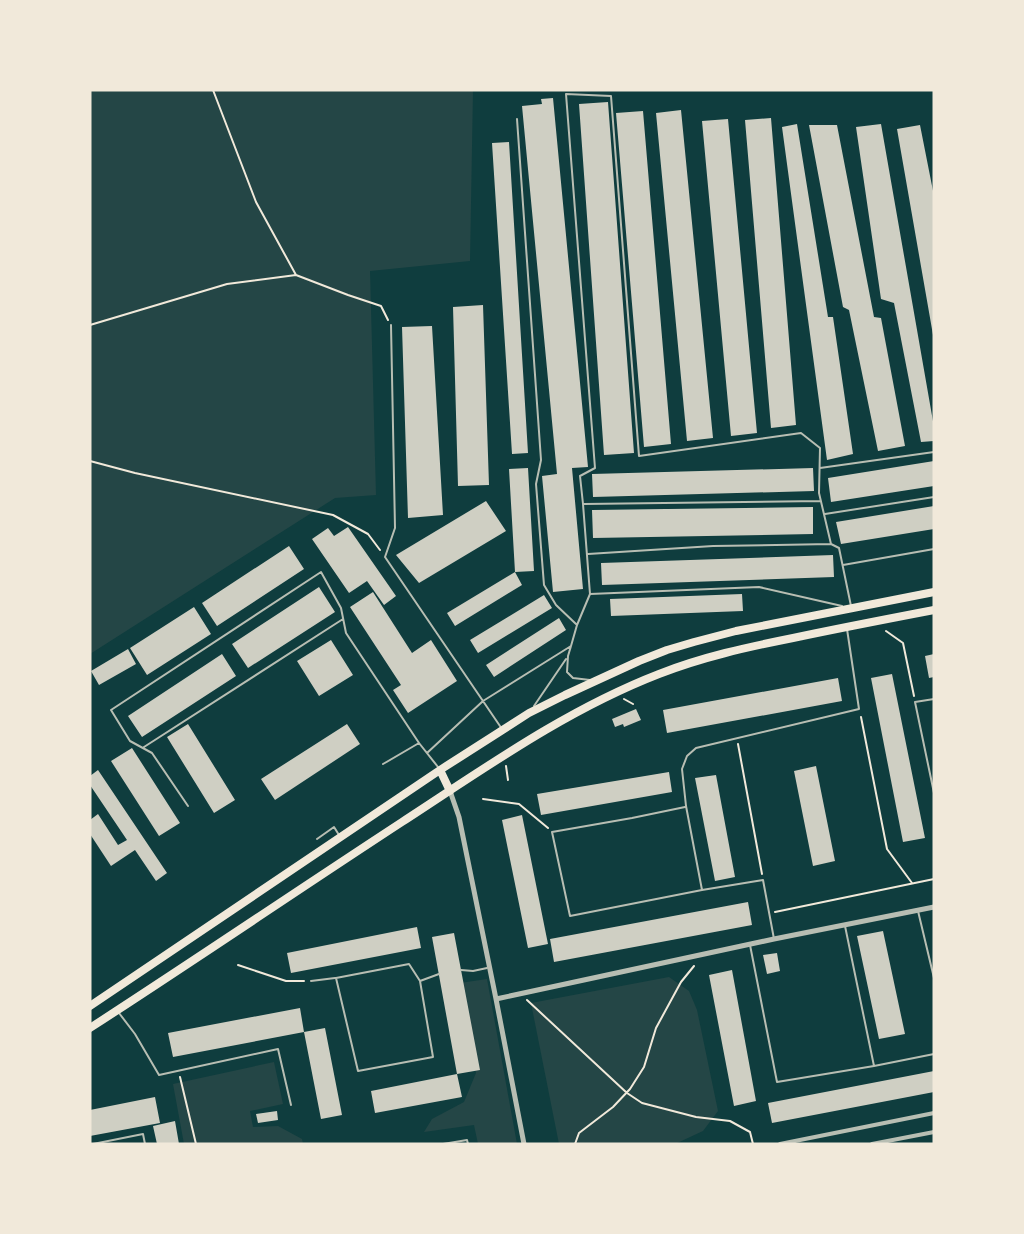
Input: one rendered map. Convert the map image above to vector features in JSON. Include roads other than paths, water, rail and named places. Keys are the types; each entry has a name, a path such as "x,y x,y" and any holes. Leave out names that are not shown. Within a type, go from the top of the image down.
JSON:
{"main road":[{"path":"90,1006 440,770 530,713 593,681 667,650 736,631 934,592"},
{"path":"90,1028 540,732 620,690 698,660 772,642 934,610"},
{"path":"440,770 450,790"}],"street":[{"path":"450,790 459,817 524,1144"},
{"path":"496,999 934,907"},
{"path":"780,1144 934,1113"},
{"path":"872,1144 934,1132"}],"lane":[{"path":"593,681 573,678 567,672 568,656 577,624 590,594 580,476 595,468 565,92 611,96 639,456 801,433 820,448 819,493 831,544"},
{"path":"517,119 541,460 536,484 544,585 556,605 577,624"},
{"path":"391,325 395,528 385,557 503,730"},
{"path":"819,468 934,452"},
{"path":"825,514 934,498"},
{"path":"583,504 821,501"},
{"path":"587,554 713,546 831,544 839,548 851,608 759,587 590,594"},
{"path":"843,565 934,549"},
{"path":"188,806 152,753 130,741 111,710 321,573 341,608 346,633 419,743 440,770"},
{"path":"143,748 343,619"},
{"path":"702,890 686,806 682,769 687,756 696,748 859,710 847,627"},
{"path":"427,753 483,701 571,646"},
{"path":"530,713 568,656"},
{"path":"934,699 915,702 934,793"},
{"path":"383,764 419,743"},
{"path":"686,806 632,818 552,831 570,916 763,880 774,939"},
{"path":"316,839 334,827 340,837"},
{"path":"918,910 934,978"},
{"path":"845,925 874,1066"},
{"path":"750,945 777,1082 934,1054"},
{"path":"311,981 409,964 420,981 433,1057 358,1071 336,978"},
{"path":"461,970 473,971 490,967"},
{"path":"420,981 439,975"},
{"path":"117,1010 135,1034 159,1075 278,1050 291,1105"},
{"path":"93,1144 143,1134 145,1144"},
{"path":"443,1144 467,1140 468,1144"}]}
